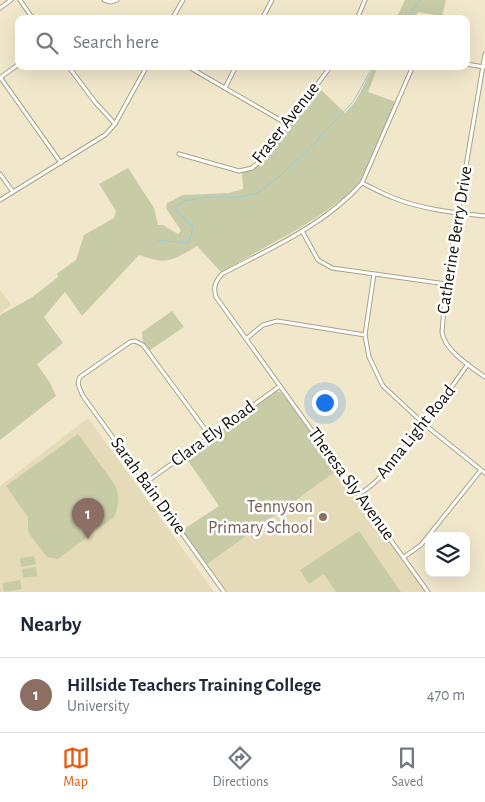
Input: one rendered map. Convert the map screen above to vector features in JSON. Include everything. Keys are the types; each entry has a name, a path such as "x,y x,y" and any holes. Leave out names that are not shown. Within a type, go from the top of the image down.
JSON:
{"street":[{"path":"0,8 11,0"},
{"path":"20,0 30,15"},
{"path":"104,0 111,2 117,0"},
{"path":"174,15 182,0"},
{"path":"264,15 272,0"},
{"path":"359,15 365,0"},
{"name":"Catherine Berry Drive","path":"485,54 442,314 442,336 449,347 485,377"},
{"path":"470,65 484,67"},
{"path":"15,67 0,77 61,163"},
{"path":"71,70 95,102 115,124"},
{"path":"0,200 97,141 115,124 144,70"},
{"path":"194,70 288,124"},
{"path":"225,88 234,70"},
{"name":"Fraser Avenue","path":"178,154 239,171 246,171 252,168 288,124 327,70"},
{"name":"Theresa Sly Avenue","path":"411,70 362,183 328,215 222,274 215,283 216,297 428,592"},
{"path":"0,174 13,192"},
{"path":"362,183 406,202 458,213 485,216"},
{"path":"302,231 313,252 323,264 341,270 446,284"},
{"path":"374,274 365,335 370,357 383,386 424,424 485,474"},
{"path":"246,339 263,325 276,321 365,335"},
{"name":"Sarah Bain Drive","path":"210,436 143,345 138,342 130,342 80,377 78,383 83,396 224,592"},
{"name":"Anna Light Road","path":"359,494 371,487 378,479 424,424 468,364"},
{"name":"Clara Ely Road","path":"145,483 280,386"},
{"path":"404,557 421,544 481,470"}],"shaded area":[{"path":"0,290 11,305 0,313"},
{"path":"88,418 214,592 0,592 0,486"},
{"name":"Tennyson Primary School","path":"340,469 426,592 225,592 206,565"}],"green space":[{"path":"405,0 446,0 442,15 418,12 416,15 398,15"},
{"path":"372,70 376,70 368,92 396,102 360,181 347,195 326,211 300,228 221,272 197,246 175,258 163,261 139,255 82,316 65,292 44,317 63,343 37,364 56,396 0,440 0,315 31,298 58,277 57,274 59,272 76,260 84,235 114,218 116,211 99,184 128,168 154,208 158,225 163,225 178,234 181,231 166,208 167,203 183,195 229,193 243,189 242,172 252,169 317,86 345,113 355,102"},
{"path":"172,311 184,327 150,350 143,343 142,332"},
{"path":"276,391 282,393 338,470 206,565 181,531 219,506 184,455"},
{"path":"78,434 115,485 118,497 117,509 114,517 58,559 47,557 30,535 28,517 6,486"},
{"path":"359,531 401,592 336,592 324,574 309,584 300,570"},
{"path":"34,556 36,564 21,567 20,558"},
{"path":"36,567 37,576 23,578 22,569"},
{"path":"20,580 22,589 4,592 3,583"}],"waterway":[{"path":"409,15 420,0"},
{"path":"157,240 189,243 193,227 174,208 184,201 207,197 241,197 257,193 279,177 316,142 353,102 371,70"}],"place":[{"name":"Tennyson Primary School","path":"323,517"},
{"name":"Hillside Teachers Training College","path":"88,539"}]}
